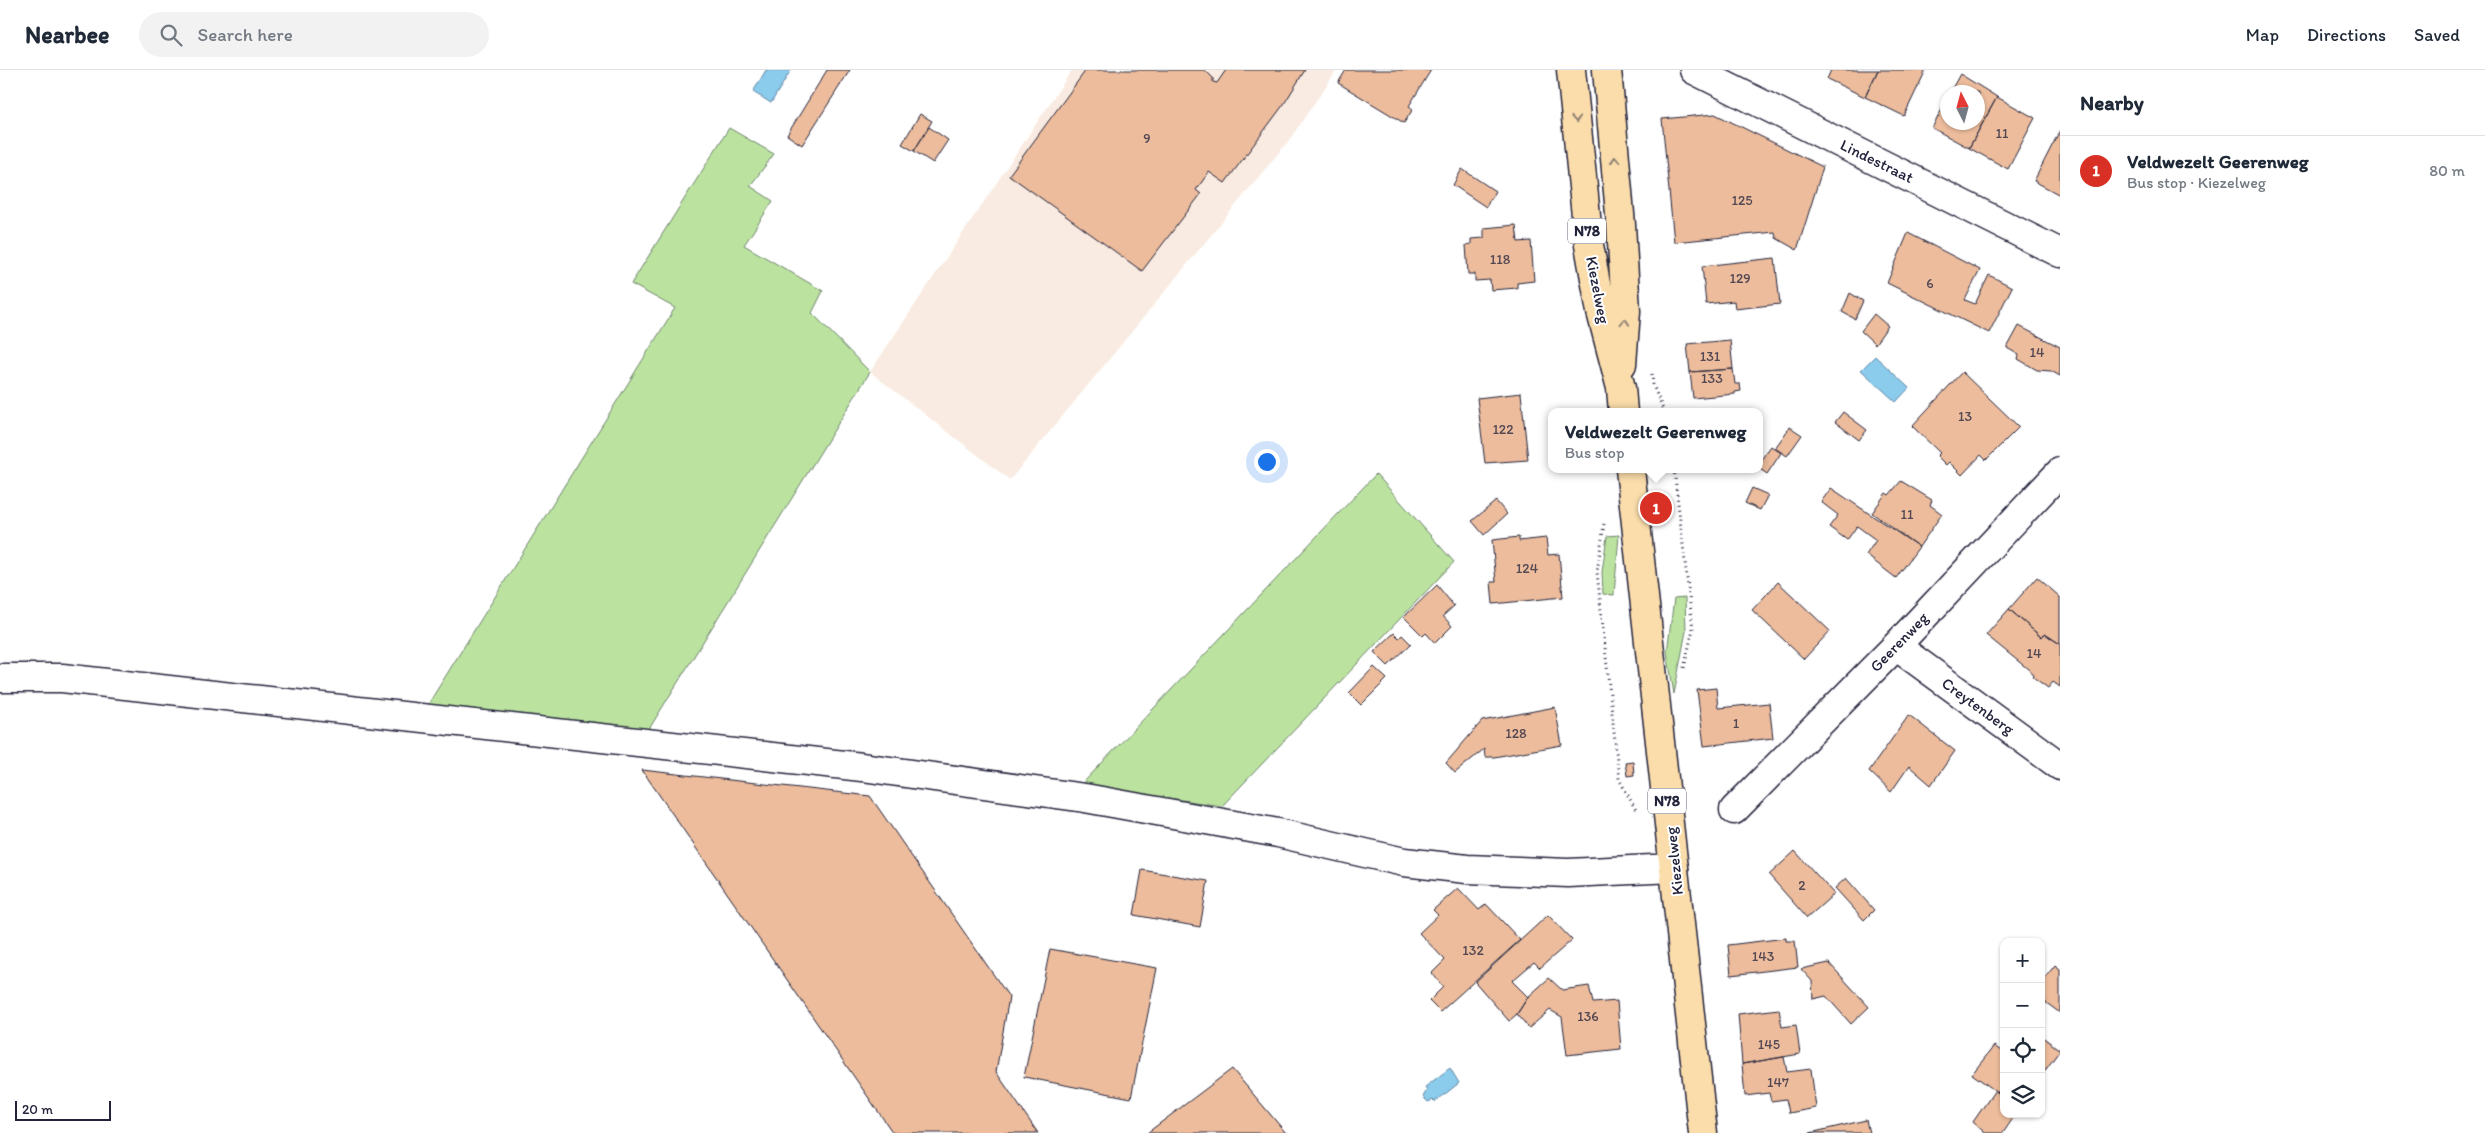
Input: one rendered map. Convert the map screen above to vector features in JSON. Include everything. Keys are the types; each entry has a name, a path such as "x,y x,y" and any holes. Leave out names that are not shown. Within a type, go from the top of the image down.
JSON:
{"main road":[{"name":"Kiezelweg","path":"1571,70 1589,246 1601,312 1622,400"},
{"name":"Kiezelweg","path":"1607,70 1621,225 1626,311 1622,400"},
{"name":"Kiezelweg","path":"1630,473 1703,1133"}],"street":[{"name":"Lindestraat","path":"1694,70 2060,252"},
{"name":"Geerenweg","path":"1734,810 1896,646 2060,472"},
{"name":"Creytenberg","path":"1896,646 2060,766"},
{"path":"0,678 72,679 862,767 1085,798 1278,833 1404,862 1467,869 1568,873 1674,868"}],"shaded area":[{"path":"1072,70 1337,70 1290,139 1010,480 870,372"}],"green space":[{"path":"729,128 774,154 750,186 773,201 744,245 823,291 812,313 870,372 649,729 427,706 675,308 631,284"},
{"path":"1376,474 1454,562 1222,806 1081,785"},
{"path":"1619,535 1614,595 1603,594 1602,572 1607,536"},
{"path":"1685,598 1686,631 1674,694 1667,652 1674,599"}],"water":[{"path":"766,70 791,70 771,103 753,92"},
{"path":"1875,356 1909,388 1896,402 1861,370"},
{"path":"1450,1068 1459,1083 1435,1102 1433,1100 1428,1102 1423,1097 1427,1090 1425,1087"}],"building":[{"path":"827,70 850,70 802,145 787,135"},
{"path":"1086,70 1205,70 1213,78 1213,82 1217,83 1226,70 1305,70 1284,104 1225,183 1209,172 1196,190 1201,194 1142,271 1009,175"},
{"path":"1346,70 1431,70 1409,106 1413,109 1404,123 1338,83"},
{"path":"1831,70 1878,70 1865,97 1827,79"},
{"path":"1878,70 1926,70 1904,116 1865,97"},
{"path":"1960,74 1978,85 1954,85"},
{"path":"1985,90 1997,97 1985,119"},
{"path":"1997,97 2035,118 2008,169 1969,148 1979,130 1985,130 1985,119"},
{"path":"1940,113 1940,130 1979,130 1969,148 1932,128"},
{"path":"920,114 932,121 914,151 902,144"},
{"path":"1715,114 1823,167 1797,250 1776,238 1775,232 1674,242 1662,119"},
{"path":"929,127 948,140 933,163 914,151"},
{"path":"2060,130 2060,195 2034,181"},
{"path":"1462,169 1495,191 1486,207 1453,185"},
{"path":"1516,225 1518,242 1531,241 1534,281 1517,283 1517,288 1491,290 1490,280 1475,281 1475,274 1468,274 1466,245 1471,244 1471,239 1484,238 1484,228"},
{"path":"1908,233 1980,270 1965,300 1975,304 1989,275 2012,287 1989,333 1887,283"},
{"path":"1775,258 1780,304 1735,309 1734,301 1706,304 1702,266"},
{"path":"1850,293 1863,301 1855,319 1842,312"},
{"path":"1874,314 1888,326 1875,344 1861,331"},
{"path":"2019,326 2060,347 2060,376 2051,371 2037,370 2018,359 2019,355 2007,348"},
{"path":"1730,340 1733,369 1690,372 1687,344"},
{"path":"1733,369 1735,384 1740,384 1741,391 1735,392 1735,394 1693,398 1690,372"},
{"path":"1962,372 2019,427 1986,460 1981,455 1962,475 1949,462 1946,465 1937,456 1940,453 1912,426"},
{"path":"1521,393 1528,460 1485,463 1477,398"},
{"path":"1843,412 1867,430 1859,440 1835,422"},
{"path":"1790,427 1802,435 1787,456 1775,448"},
{"path":"1771,446 1781,453 1767,474 1763,471 1763,457"},
{"path":"1901,481 1932,500 1930,505 1942,514 1919,547 1872,513 1886,493 1889,495"},
{"path":"1752,488 1768,495 1760,510 1745,503"},
{"path":"1831,488 1919,547 1896,578 1866,555 1876,540 1857,526 1847,540 1829,527 1838,515 1821,502"},
{"path":"1496,501 1507,514 1484,535 1472,521"},
{"path":"1519,537 1519,541 1546,538 1548,555 1559,554 1563,597 1493,604 1491,582 1496,582 1492,540"},
{"path":"2037,577 2060,597 2060,644 2045,634 2041,637 2009,609"},
{"path":"1778,582 1830,631 1804,659 1752,610"},
{"path":"1437,585 1454,606 1443,616 1452,626 1435,643 1426,633 1423,636 1404,617"},
{"path":"2009,609 2041,637 2045,634 2060,644 2060,687 2053,682 2048,688 2033,677 2034,674 1986,635"},
{"path":"1394,633 1399,638 1402,635 1411,644 1388,666 1374,652"},
{"path":"1374,667 1387,679 1361,705 1349,693"},
{"path":"1716,688 1718,708 1769,703 1773,738 1704,746 1697,690"},
{"path":"1555,707 1562,745 1494,757 1485,757 1484,749 1455,773 1446,763 1482,721"},
{"path":"1909,715 1955,751 1931,785 1909,766 1891,792 1869,771"},
{"path":"1633,761 1634,775 1627,776 1625,762"},
{"path":"642,770 870,796 1009,997 996,1072 1038,1133 893,1133"},
{"path":"1795,851 1834,894 1807,918 1769,875"},
{"path":"1142,870 1208,881 1200,927 1134,915"},
{"path":"1846,878 1874,910 1864,920 1835,888"},
{"path":"1458,888 1479,910 1486,904 1520,940 1440,1012 1429,1001 1443,987 1432,973 1445,960 1419,933 1438,915 1433,910"},
{"path":"1548,915 1572,940 1540,968 1534,962 1512,981 1528,997 1517,1014 1509,1021 1475,982"},
{"path":"1786,938 1786,941 1795,941 1798,967 1731,975 1728,945"},
{"path":"1050,949 1157,968 1131,1098 1024,1077"},
{"path":"1829,963 1869,1007 1851,1024 1826,996 1813,999 1812,981 1801,969"},
{"path":"2055,965 2060,969 2060,1013 2045,1002 2045,978"},
{"path":"1549,978 1562,990 1589,986 1593,1003 1617,1001 1621,1049 1567,1055 1562,1017 1550,1010 1529,1028 1517,1014 1528,997"},
{"path":"1779,1009 1782,1027 1796,1025 1800,1054 1742,1064 1738,1014"},
{"path":"2045,1039 2060,1050 2045,1071"},
{"path":"1994,1046 2000,1050 2000,1094 1972,1074"},
{"path":"1784,1057 1787,1072 1811,1069 1816,1108 1789,1113 1786,1099 1771,1101 1769,1093 1745,1096 1742,1064"},
{"path":"1232,1069 1286,1133 1147,1133"},
{"path":"1995,1090 2000,1094 2000,1118 2013,1118 2003,1133 1985,1133 1973,1122"},
{"path":"1866,1120 1869,1133 1810,1133"}],"place":[{"name":"Veldwezelt Geerenweg","path":"1656,508"}]}
